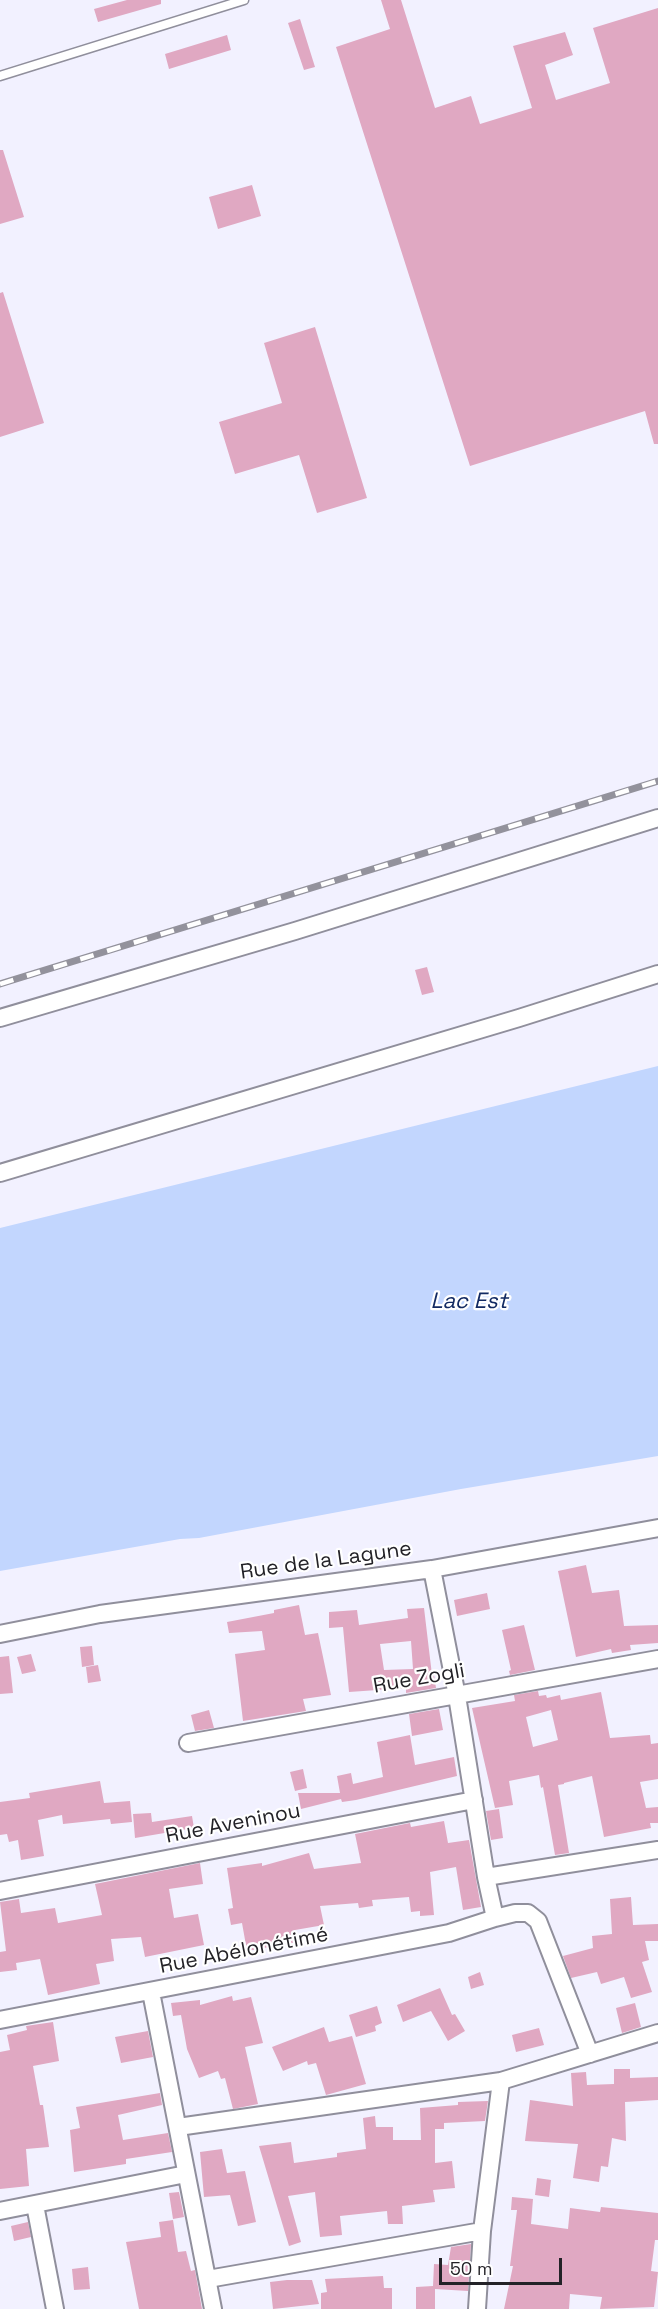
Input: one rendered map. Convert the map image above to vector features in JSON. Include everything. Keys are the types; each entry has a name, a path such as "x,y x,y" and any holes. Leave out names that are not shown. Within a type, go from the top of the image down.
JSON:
{"street":[{"path":"0,1018 284,935 658,818"},
{"path":"0,1173 519,1018 658,974"},
{"name":"Rue de la Lagune","path":"0,1634 100,1614 432,1569 658,1528"},
{"path":"432,1569 457,1696 486,1877 495,1918"},
{"name":"Rue Zogli","path":"188,1743 658,1659"},
{"name":"Rue Aveninou","path":"0,1891 474,1800"},
{"path":"486,1877 658,1850"},
{"name":"Rue Abélonétimé","path":"0,2020 449,1933 495,1918 515,1913 528,1913 538,1921 590,2054"},
{"path":"151,1992 213,2309"},
{"path":"178,2127 501,2081 658,2033"},
{"path":"477,2309 482,2231 501,2081"},
{"path":"0,2211 186,2174"},
{"path":"35,2205 55,2309"},
{"path":"208,2279 482,2231"}],"lane":[{"path":"0,76 244,0"}],"water":[{"name":"Lac Est","path":"658,1066 658,1456 0,1571 0,1228"}],"building":[{"path":"127,0 161,0 161,4 98,22 94,9"},
{"path":"381,0 401,0 435,108 471,96 480,124 532,108 513,46 565,32 573,55 545,65 556,100 610,83 593,28 658,8 658,444 654,444 645,411 470,466 336,47 390,29"},
{"path":"300,19 315,67 304,70 288,23"},
{"path":"227,35 231,50 169,69 165,54"},
{"path":"0,150 3,150 24,217 0,224"},
{"path":"252,185 261,216 218,229 209,197"},
{"path":"3,292 44,423 0,437 0,293"},
{"path":"315,327 367,498 317,513 299,455 235,474 219,422 282,403 264,343"},
{"path":"427,967 434,992 422,995 415,970"},
{"path":"586,1565 592,1593 619,1590 624,1626 658,1625 658,1643 630,1645 631,1650 612,1653 611,1649 576,1657 558,1571"},
{"path":"487,1593 490,1609 457,1616 454,1600"},
{"path":"299,1605 305,1635 318,1633 331,1695 303,1699 306,1711 243,1721 235,1654 265,1650 262,1631 229,1633 227,1622 274,1613 274,1610"},
{"path":"424,1608 432,1675 434,1675 436,1688 406,1693 406,1688 349,1692 343,1627 329,1628 329,1612 357,1610 359,1625 408,1618 407,1609","holes":["411,1641 413,1669 384,1670 380,1644"]},
{"path":"524,1625 535,1670 510,1675 511,1670 502,1630"},
{"path":"92,1646 94,1665 82,1667 80,1647"},
{"path":"31,1654 36,1671 22,1674 17,1657"},
{"path":"9,1656 13,1693 0,1694 0,1657"},
{"path":"98,1665 101,1681 88,1683 86,1667"},
{"path":"538,1691 539,1696 546,1695 547,1698 560,1695 561,1700 601,1692 610,1738 650,1735 651,1744 658,1743 658,1779 640,1782 646,1808 658,1807 658,1823 650,1823 651,1828 604,1837 592,1776 564,1783 558,1785 569,1853 555,1855 539,1775 509,1781 513,1805 495,1808 472,1708 515,1701 514,1695","holes":["551,1710 558,1740 533,1747 526,1717"]},
{"path":"439,1709 443,1730 412,1736 409,1714"},
{"path":"209,1710 214,1728 195,1731 191,1715"},
{"path":"410,1735 415,1765 454,1757 457,1776 356,1800 342,1802 341,1799 301,1809 298,1793 340,1793 337,1776 351,1773 353,1784 383,1777 377,1742"},
{"path":"303,1769 307,1788 295,1791 290,1772"},
{"path":"100,1781 104,1803 130,1801 132,1822 111,1824 110,1819 63,1824 62,1815 38,1820 44,1856 21,1860 18,1840 9,1842 7,1834 0,1835 0,1802 30,1798 29,1793"},
{"path":"499,1809 503,1838 491,1840 486,1811"},
{"path":"151,1813 152,1822 192,1816 194,1828 135,1838 133,1814"},
{"path":"444,1821 448,1843 469,1840 481,1907 463,1910 456,1867 430,1872 434,1915 420,1916 420,1911 411,1912 409,1897 372,1900 373,1906 359,1908 358,1903 320,1906 324,1925 295,1930 298,1942 247,1951 242,1923 231,1925 228,1909 233,1908 227,1868 262,1863 262,1866 309,1853 314,1869 361,1863 355,1834 410,1823 411,1827"},
{"path":"200,1863 203,1884 169,1889 174,1918 198,1914 204,1945 145,1957 141,1937 111,1939 114,1961 96,1964 100,1984 48,1995 40,1959 16,1963 17,1970 0,1972 0,1952 6,1951 0,1902 19,1899 21,1913 55,1908 58,1923 102,1915 95,1884"},
{"path":"631,1897 633,1925 658,1924 658,1941 645,1941 649,1960 642,1962 652,1992 631,1998 624,1977 601,1984 597,1972 571,1978 563,1956 593,1948 592,1936 612,1934 610,1899"},
{"path":"480,1972 484,1985 471,1989 468,1977"},
{"path":"440,1988 452,2015 455,2014 465,2031 448,2041 431,2011 403,2022 397,2005"},
{"path":"232,1996 233,2001 251,1997 263,2043 245,2047 258,2104 233,2109 225,2078 221,2079 218,2071 199,2078 187,2049 181,2015 173,2016 171,2003 200,2000 200,2005"},
{"path":"635,2003 641,2027 622,2033 616,2008"},
{"path":"377,2006 382,2023 375,2026 376,2031 356,2037 349,2015"},
{"path":"53,2022 59,2061 33,2066 40,2105 43,2105 49,2147 26,2149 29,2186 0,2189 0,2052 10,2050 7,2035 27,2030 26,2026"},
{"path":"324,2027 329,2042 352,2036 366,2084 326,2095 316,2063 308,2065 307,2061 283,2071 272,2047"},
{"path":"539,2028 544,2045 516,2052 512,2035"},
{"path":"148,2031 153,2057 121,2063 115,2037"},
{"path":"614,2069 630,2069 630,2078 658,2077 658,2100 625,2102 626,2141 612,2138 608,2167 601,2166 599,2182 573,2178 578,2144 525,2141 530,2100 573,2106 571,2073 586,2072 587,2085 614,2084"},
{"path":"160,2093 162,2105 118,2115 123,2140 168,2133 172,2152 126,2159 126,2164 74,2172 70,2130 80,2128 76,2107"},
{"path":"488,2101 485,2121 444,2123 444,2129 435,2129 435,2163 452,2161 455,2188 433,2190 435,2202 402,2206 403,2224 388,2224 387,2211 340,2216 342,2235 320,2237 315,2192 288,2196 301,2242 289,2246 259,2146 291,2142 294,2163 337,2157 337,2153 366,2149 363,2118 375,2116 376,2127 393,2127 393,2140 421,2140 420,2108 458,2105 458,2102"},
{"path":"222,2149 227,2173 245,2171 256,2222 238,2226 230,2195 204,2197 200,2152"},
{"path":"537,2178 551,2180 549,2197 535,2195"},
{"path":"179,2192 184,2217 173,2219 169,2193"},
{"path":"512,2197 533,2199 531,2224 568,2229 570,2208 600,2212 601,2207 658,2213 658,2240 655,2240 651,2271 658,2272 654,2307 600,2309 602,2297 570,2294 569,2309 504,2309 513,2266 510,2266 517,2210 511,2210"},
{"path":"173,2220 178,2252 186,2251 191,2271 195,2270 202,2309 139,2309 126,2242 161,2237 159,2222"},
{"path":"28,2222 31,2237 14,2241 11,2226"},
{"path":"471,2244 468,2291 435,2289 435,2309 416,2309 416,2287 433,2286 434,2264 448,2265 451,2247"},
{"path":"88,2267 90,2289 74,2290 72,2269"},
{"path":"383,2276 384,2288 392,2288 392,2309 321,2309 321,2293 327,2292 325,2279"},
{"path":"312,2280 319,2304 273,2309 270,2282"}],"railway":[{"path":"0,984 658,781"}]}
